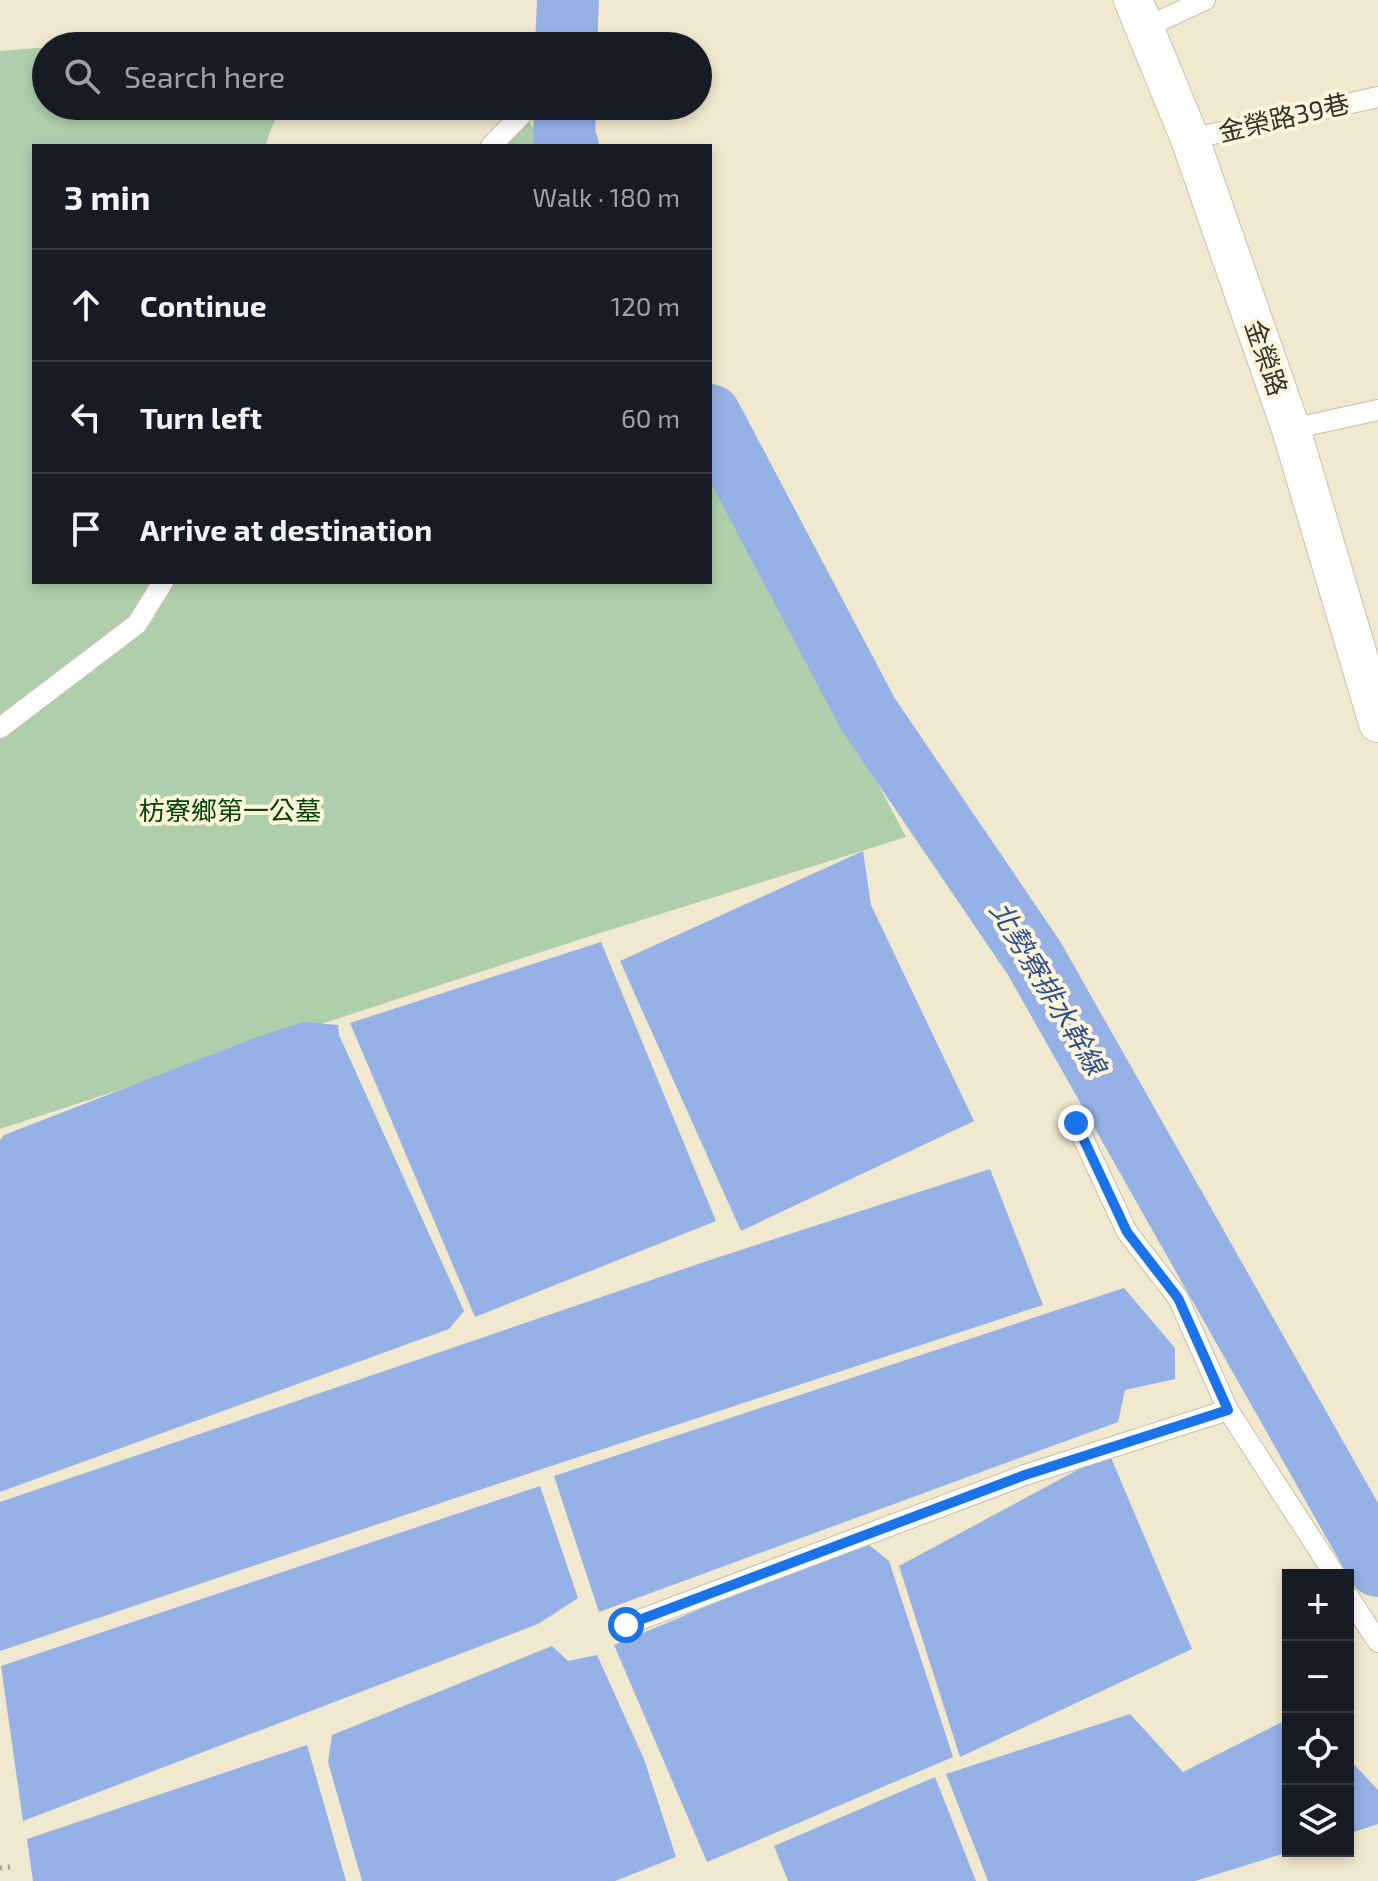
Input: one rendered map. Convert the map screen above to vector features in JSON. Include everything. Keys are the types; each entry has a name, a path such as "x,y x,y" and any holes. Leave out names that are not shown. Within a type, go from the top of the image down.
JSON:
{"street":[{"name":"金榮路","path":"1138,14 1190,139 1291,429 1378,723"}],"lane":[{"path":"1138,14 1205,0"},
{"name":"金榮路39巷","path":"1190,139 1378,97"},
{"path":"493,144 516,120"},
{"path":"1291,429 1378,410"},
{"path":"0,728 137,624 162,584"},
{"path":"1076,1123 1127,1232 1178,1298 1228,1410 1331,1569"},
{"path":"626,1625 1025,1475 1228,1410"},
{"path":"1354,1605 1378,1642"}],"path":[{"path":"0,1868 10,1867"}],"green space":[{"name":"枋寮鄉第一公墓","path":"32,48 32,120 275,120 266,144 32,144 32,584 712,584 712,469 906,837 581,939 0,1129 0,51"},
{"path":"528,120 541,144 482,144 497,124"}],"water":[{"path":"863,851 871,905 974,1121 741,1231 620,961"},
{"path":"601,942 716,1221 475,1317 350,1023"},
{"path":"304,1022 338,1025 339,1035 464,1311 449,1329 0,1492 0,1140 4,1135 257,1037"},
{"path":"990,1169 1043,1305 0,1651 0,1502 713,1259"},
{"path":"1124,1288 1175,1348 1175,1379 1125,1390 1118,1422 599,1612 554,1476"},
{"path":"1109,1453 1192,1649 960,1757 899,1566"},
{"path":"540,1486 578,1598 538,1624 23,1821 1,1666"},
{"path":"864,1541 889,1561 953,1757 707,1862 614,1645"},
{"path":"552,1646 568,1661 597,1655 644,1759 676,1857 615,1881 362,1881 328,1762 332,1735"},
{"path":"1130,1714 1183,1772 1282,1722 1282,1854 1195,1881 988,1881 946,1774"},
{"path":"307,1745 346,1881 33,1881 27,1839"},
{"path":"1354,1764 1378,1790 1378,1824 1354,1832"},
{"path":"935,1777 976,1881 788,1881 774,1846"}],"waterway":[{"name":"北勢寮排水幹線","path":"567,32 568,0"},
{"name":"北勢寮排水幹線","path":"565,120 567,144"},
{"name":"北勢寮排水幹線","path":"712,419 868,714 1034,958 1378,1566"}],"route":[{"path":"626,1625 1025,1475 1228,1410 1178,1298 1127,1232 1076,1123"}]}
